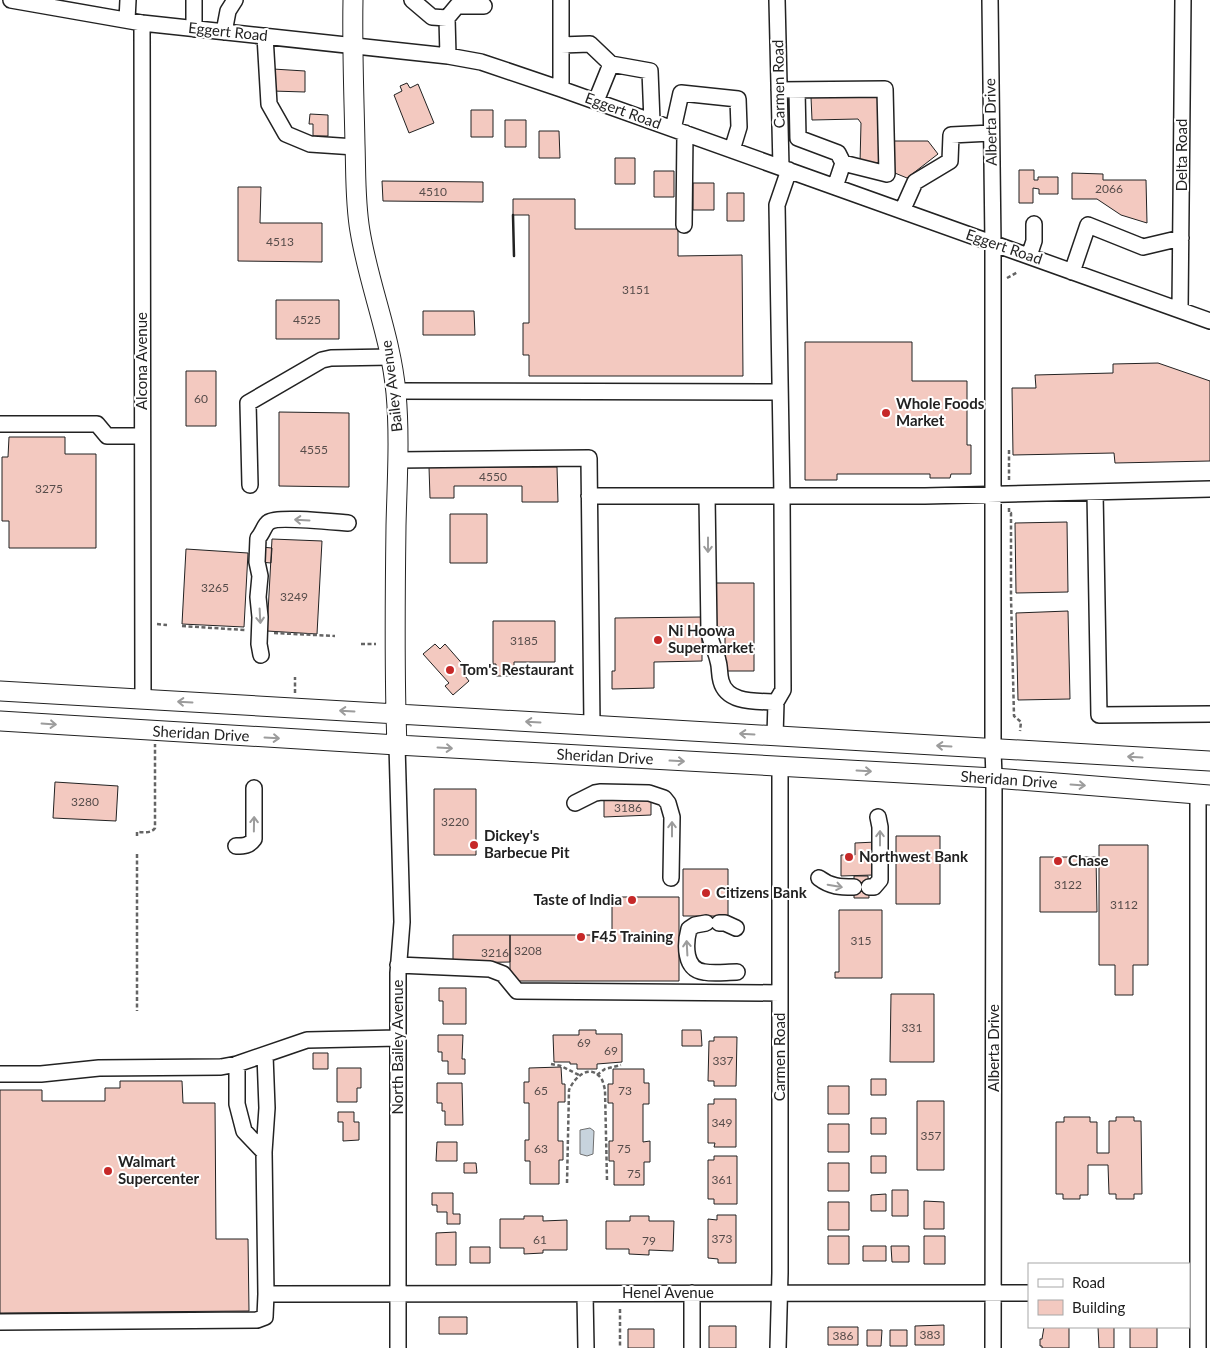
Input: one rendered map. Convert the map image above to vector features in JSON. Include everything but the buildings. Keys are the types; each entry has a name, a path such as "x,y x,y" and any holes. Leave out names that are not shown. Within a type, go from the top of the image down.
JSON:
{"main road":[{"name":"Bailey Avenue","path":"353,0 356,147 360,228 368,267 386,334 396,391 398,460 396,745"},
{"name":"Sheridan Drive","path":"0,691 1210,761"},
{"name":"Sheridan Drive","path":"0,721 994,778 1204,794"}],"street":[{"name":"Eggert Road","path":"11,0 27,1 134,22 448,56 481,62 596,101 1210,321"},
{"name":"Alcona Avenue","path":"128,0 134,22 142,436 143,699"},
{"path":"194,0 194,29"},
{"path":"224,32 228,11 234,0"},
{"path":"412,0 432,17 447,18"},
{"path":"561,0 561,89"},
{"name":"Carmen Road","path":"777,0 780,121 785,169"},
{"name":"Alberta Drive","path":"990,0 993,244 993,1348"},
{"name":"Delta Road","path":"1180,310 1183,0"},
{"path":"448,56 447,18 457,6 484,6"},
{"path":"265,36 268,104 286,134 310,144 356,147"},
{"path":"561,45 590,44 611,64 650,71 652,121"},
{"path":"596,101 611,64"},
{"path":"779,90 885,89 886,174 843,163"},
{"path":"797,90 798,138 838,153 843,163 835,187"},
{"path":"684,225 679,131 682,93 738,99 739,128 732,150"},
{"path":"780,121 798,122"},
{"path":"902,211 914,182 950,161 952,135 991,134"},
{"path":"775,736 776,702 783,690 777,205 785,169"},
{"path":"1029,256 1034,241 1034,224"},
{"path":"1072,272 1088,225 1143,247 1182,238"},
{"path":"250,485 248,403 322,360 331,358 391,357"},
{"path":"396,391 780,392"},
{"path":"0,424 97,424 107,436 142,436"},
{"path":"398,460 589,458 592,725"},
{"path":"589,496 993,494 1210,489"},
{"path":"1095,492 1099,715 1210,714"},
{"path":"707,496 709,631 710,642 718,659 720,679 724,687 736,697 746,700 776,702"},
{"path":"261,655 258,597 260,576 257,562 258,538 263,532 264,526 275,520 348,523"},
{"name":"North Bailey Avenue","path":"396,745 402,922 398,965 398,1348"},
{"name":"Carmen Road","path":"778,1348 780,1293 780,767"},
{"path":"236,846 246,846 251,844 254,839 254,788"},
{"path":"575,803 601,792 649,793 664,798 668,803 672,817 671,878"},
{"path":"1198,1348 1204,794"},
{"path":"819,878 828,885 838,887 874,887 880,880 880,827 878,817"},
{"path":"736,928 726,923 695,925 689,929 686,953 694,969 702,972 737,972"},
{"path":"398,965 490,969 503,974 517,991 780,993"},
{"path":"0,1074 41,1074 99,1068 221,1067 237,1064 307,1040 398,1038"},
{"path":"0,1322 262,1319 266,1314 264,1152 267,1108 265,1055"},
{"path":"237,1064 237,1104 244,1130 264,1152"},
{"path":"692,1293 692,1348"},
{"name":"Henel Avenue","path":"266,1294 1028,1293"},
{"path":"585,1294 586,1348"}],"path":[{"path":"1009,506 1009,513 1011,513 1014,716 1021,722 1020,732"},
{"path":"158,624 167,625"},
{"path":"182,626 254,631"},
{"path":"266,632 334,636"},
{"path":"361,644 376,644"},
{"path":"294,693 295,677"},
{"path":"137,836 137,832 149,832 155,828 155,743"},
{"path":"137,854 137,1011"},
{"path":"551,1064 561,1066 579,1076"},
{"path":"597,1075 612,1066 621,1065"},
{"path":"567,1183 569,1090 579,1076 587,1072 601,1078 605,1090 607,1180"},
{"path":"620,1309 620,1348"}],"shaded area":[{"path":"590,1128 594,1131 593,1154 587,1156 580,1154 580,1130"}],"wall":[{"path":"513,215 514,256"}],"place":[{"name":"Whole Foods Market","path":"886,413"},
{"name":"Ni Hoowa Supermarket","path":"658,640"},
{"name":"Tom's Restaurant","path":"450,670"},
{"name":"Dickey's Barbecue Pit","path":"474,845"},
{"name":"Northwest Bank","path":"849,857"},
{"name":"Chase","path":"1058,861"},
{"name":"Citizens Bank","path":"706,893"},
{"name":"Taste of India","path":"632,900"},
{"name":"F45 Training","path":"581,937"},
{"name":"Walmart Supercenter","path":"108,1171"}]}
